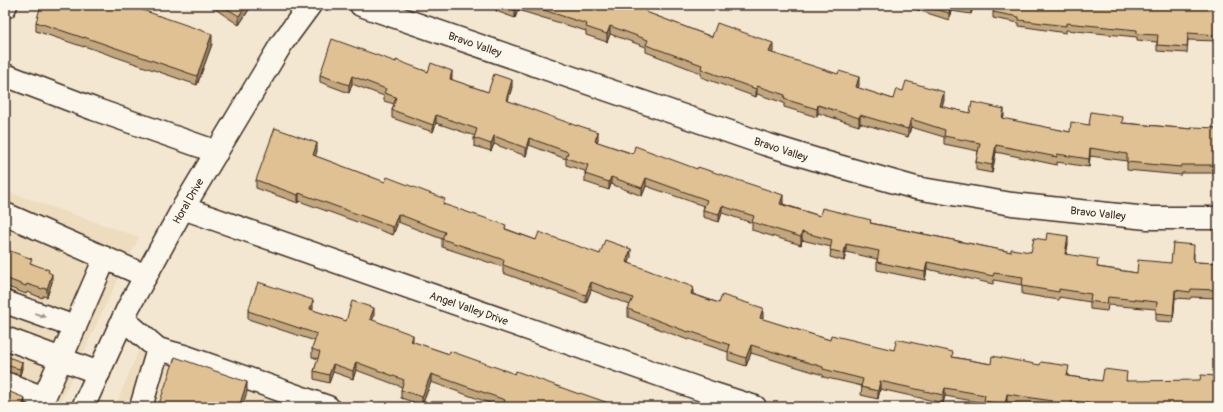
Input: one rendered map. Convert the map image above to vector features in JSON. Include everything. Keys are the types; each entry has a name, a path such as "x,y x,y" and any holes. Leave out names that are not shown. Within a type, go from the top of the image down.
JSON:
{"street":[{"name":"Horal Drive","path":"83,407 123,319 183,208 282,43 310,5"},
{"name":"Bravo Valley","path":"361,5 765,144 916,188 1019,205 1147,218 1218,218"},
{"path":"5,75 94,109 217,152"},
{"name":"Angel Valley Drive","path":"183,208 711,393 755,407"},
{"path":"5,214 146,276"},
{"path":"5,383 42,403 105,258"},
{"path":"5,302 75,328"},
{"path":"123,319 158,349 184,356 328,407"},
{"path":"5,338 99,373"},
{"path":"141,407 158,349"}],"shaded area":[{"path":"5,191 139,237 58,407 5,407"},
{"path":"145,336 347,407 115,407"}],"building":[{"path":"41,5 128,5 212,34 197,76 36,22"},
{"path":"221,5 246,5 239,16"},
{"path":"500,5 517,5 515,10"},
{"path":"528,5 635,5 648,9 646,12 712,37 717,23 773,43 769,52 838,74 839,71 859,77 856,87 893,99 896,89 903,91 906,81 944,92 940,106 970,113 972,102 1004,109 1002,118 1070,132 1071,122 1089,125 1091,112 1123,117 1122,123 1192,129 1192,127 1218,128 1218,165 1182,165 1181,167 1127,162 1127,154 1090,148 1089,159 1057,154 1057,157 996,145 992,165 976,162 980,143 944,136 945,130 911,119 908,129 860,115 859,118 818,105 817,109 784,99 785,95 757,86 756,89 701,69 702,65 646,45 648,40 610,26 607,34 586,27 587,24"},
{"path":"922,5 951,5 949,13"},
{"path":"955,5 972,5 971,8"},
{"path":"995,5 1140,5 1157,7 1157,5 1190,5 1218,8 1218,35 1188,33 1187,47 1157,45 1158,35 1137,34 1137,30 1066,23 1066,26 1019,20 1019,17 993,12"},
{"path":"332,39 428,72 431,63 452,71 450,79 488,92 494,74 512,80 506,100 577,126 598,132 595,141 633,154 635,146 697,169 698,167 783,195 780,204 820,216 822,208 871,220 870,223 1011,252 1011,249 1031,252 1034,238 1046,240 1047,233 1068,236 1065,254 1098,259 1097,267 1137,273 1138,260 1171,263 1173,243 1194,245 1193,262 1218,263 1218,290 1191,289 1190,292 1175,290 1173,315 1156,313 1157,302 1108,297 1107,304 1090,301 1091,294 1059,289 1059,292 1022,286 1023,277 994,273 993,276 927,262 925,272 877,262 879,251 846,244 844,253 830,250 832,240 802,232 801,237 752,222 754,216 722,206 719,214 703,210 707,200 646,178 642,188 611,177 609,182 585,174 588,165 566,158 568,152 529,138 526,148 494,136 491,144 474,138 477,129 436,115 433,125 392,110 396,97 384,93 386,89 352,76 349,85 320,75"},
{"path":"275,128 317,143 313,155 385,182 387,177 445,199 443,204 506,225 505,229 536,240 539,232 600,254 605,240 631,249 626,262 693,287 691,294 719,303 722,295 763,308 760,318 830,340 831,335 894,350 897,339 953,352 952,357 991,364 992,356 1040,365 1041,362 1069,366 1067,376 1102,381 1104,369 1127,372 1126,381 1200,380 1201,375 1218,376 1218,407 1107,407 1072,401 1071,407 1051,407 1052,401 1007,394 1005,405 984,401 985,395 945,388 943,395 880,381 878,391 861,387 863,379 823,369 823,367 751,345 746,358 728,352 730,345 689,331 688,332 628,309 633,298 591,282 586,295 503,265 504,260 442,239 445,232 398,214 393,227 299,193 298,195 256,180"},
{"path":"5,249 32,259 30,263 49,270 48,272 52,274 47,289 42,289 27,284 26,286 5,278"},
{"path":"258,282 313,300 310,309 346,321 352,301 374,308 370,319 413,335 411,341 449,354 450,351 515,374 516,371 620,407 503,407 505,400 431,374 422,397 401,390 404,380 356,362 353,371 333,364 329,375 314,371 320,352 312,349 317,334 248,311"},
{"path":"5,356 22,362 20,369 5,365"},
{"path":"175,357 247,382 239,407 158,407"},
{"path":"5,390 25,398 22,407 5,407"}]}
